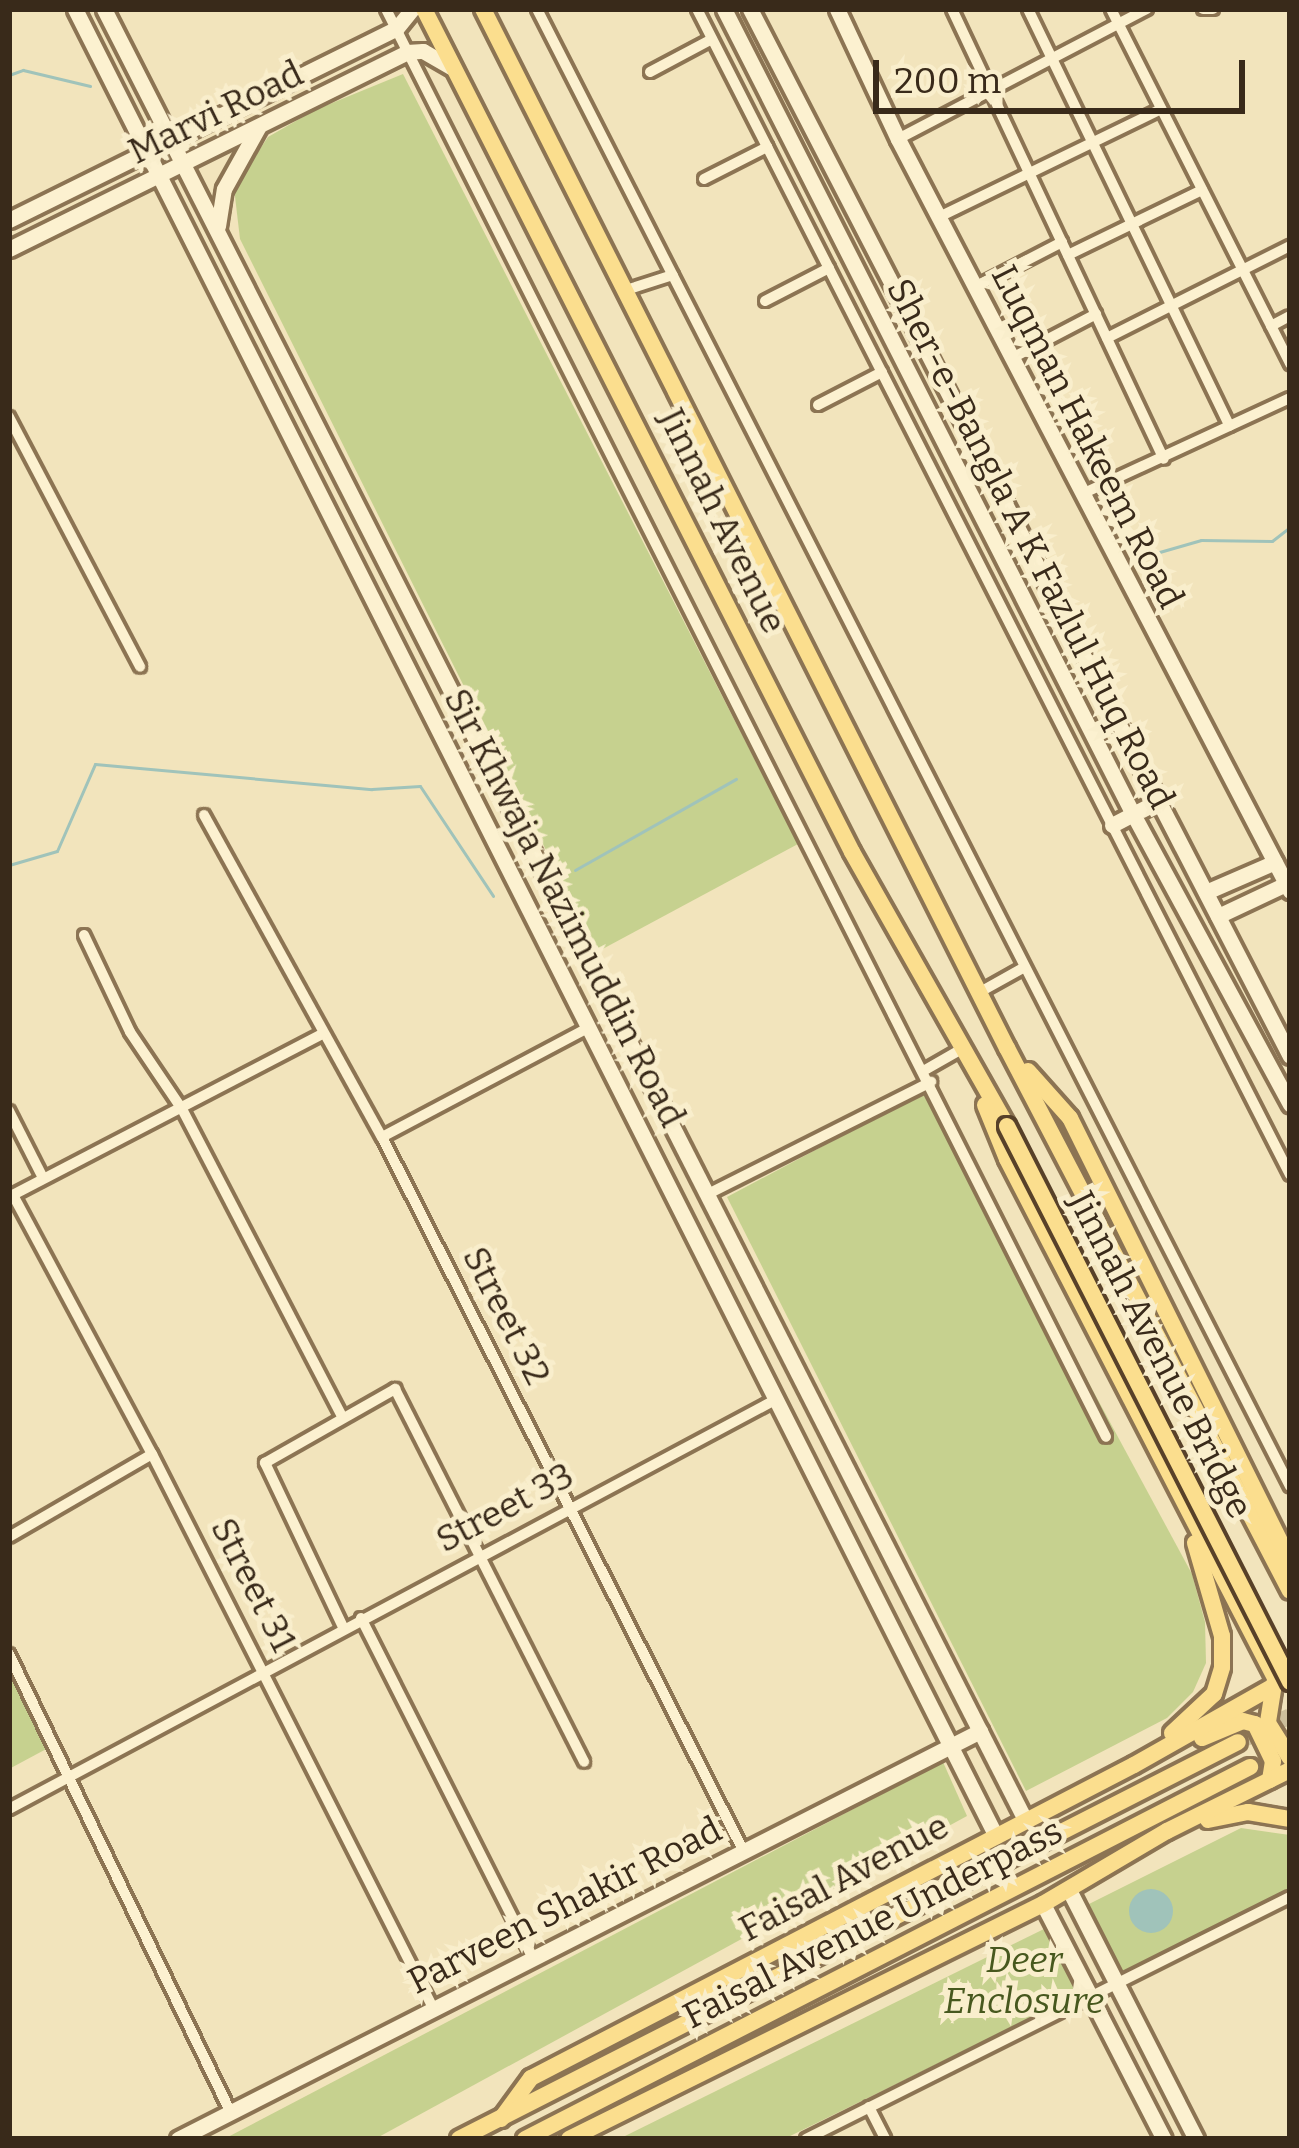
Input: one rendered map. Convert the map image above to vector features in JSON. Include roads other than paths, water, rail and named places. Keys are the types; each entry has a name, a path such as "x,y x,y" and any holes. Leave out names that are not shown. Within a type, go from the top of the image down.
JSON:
{"main road":[{"name":"Sir Khwaja Nazimuddin Road","path":"75,9 996,1835"},
{"name":"Sir Khwaja Nazimuddin Road","path":"104,9 1025,1820"},
{"name":"Marvi Road","path":"9,220 397,29 412,9"},
{"name":"Jinnah Avenue","path":"424,9 852,852 963,1055"},
{"name":"Jinnah Avenue","path":"484,9 1007,1048"},
{"name":"Sher-e-Bangla A K Fazlul Huq Road","path":"724,9 1133,814 1290,1104"},
{"name":"Sher-e-Bangla A K Fazlul Huq Road","path":"750,9 1290,1056"},
{"name":"Luqman Hakeem Road","path":"837,9 898,139 1288,887"},
{"name":"Marvi Road","path":"9,249 407,52"},
{"path":"407,52 435,55 451,67"},
{"path":"152,102 174,123 199,126"},
{"path":"218,230 224,189 259,125"},
{"path":"831,219 853,211"},
{"path":"1112,825 1156,802"},
{"path":"1206,892 1275,862"},
{"path":"1218,916 1288,887"},
{"path":"1007,1048 1070,1118 1290,1561"},
{"name":"Jinnah Avenue Bridge","path":"1007,1048 1290,1591"},
{"path":"963,1055 1007,1159 1187,1514 1279,1683"},
{"name":"Jinnah Avenue Bridge","path":"963,1055 1007,1126 1279,1683"},
{"path":"734,1316 761,1298"},
{"path":"1254,1486 1290,1536"},
{"path":"1134,1765 1214,1694 1222,1667 1222,1636 1187,1514"},
{"path":"1290,1665 1279,1683 1268,1723 1274,1740 1290,1758"},
{"name":"Faisal Avenue","path":"459,2139 501,2119 531,2078 1134,1765 1279,1683"},
{"path":"1134,1765 1243,1720 1256,1724 1270,1751 1270,1780"},
{"name":"Parveen Shakir Road","path":"178,2139 980,1731"},
{"name":"Faisal Avenue Underpass","path":"501,2119 1238,1742"},
{"name":"Faisal Avenue Underpass","path":"525,2139 1250,1767"},
{"path":"569,2139 1043,1904 1167,1831 1290,1770"},
{"path":"1167,1831 1247,1812 1290,1819"},
{"path":"1069,1890 1196,2139"},
{"path":"1043,1904 1164,2139"},
{"path":"1109,2032 1134,2016"}],"street":[{"path":"386,9 726,693 925,1070 1106,1437"},
{"path":"537,9 1290,1486"},
{"path":"697,9 1290,1175"},
{"path":"952,9 1164,459"},
{"path":"1028,9 1230,426"},
{"path":"1111,9 1290,364"},
{"path":"898,139 1148,9"},
{"path":"650,72 712,39"},
{"path":"939,217 1161,110"},
{"path":"704,179 767,147"},
{"path":"1068,255 1202,190"},
{"path":"809,229 831,219"},
{"path":"975,286 1062,242"},
{"path":"1107,338 1290,246"},
{"path":"765,301 829,268"},
{"path":"626,290 673,275"},
{"path":"1012,358 1096,314"},
{"path":"1271,326 1290,316"},
{"path":"818,405 881,372"},
{"path":"1082,494 1290,398"},
{"path":"9,417 140,668"},
{"name":"Street 32","path":"204,815 382,1137 743,1850"},
{"path":"84,935 130,1032 182,1109 342,1417"},
{"path":"980,992 1025,967"},
{"path":"382,1137 590,1027"},
{"path":"11,1196 322,1034"},
{"path":"925,1070 963,1055"},
{"path":"708,1194 931,1082"},
{"path":"9,1111 43,1178"},
{"name":"Street 31","path":"11,1196 152,1454 432,2006"},
{"path":"343,1627 265,1463 395,1389 584,1762"},
{"name":"Street 33","path":"9,1809 263,1669 776,1400"},
{"path":"9,1537 152,1454"},
{"path":"361,1618 532,1956"},
{"path":"9,1654 230,2111"},
{"path":"806,2139 1290,1897"},
{"path":"869,2107 885,2139"}],"water":[{"path":"1151,1889 1167,1895 1173,1911 1167,1927 1151,1933 1135,1927 1129,1911 1135,1895"}],"waterway":[{"path":"9,75 23,70 90,86"},
{"path":"1156,553 1201,540 1272,541 1290,527"},
{"path":"9,865 57,851 95,764 372,789 420,786 493,896"},
{"path":"575,870 736,779"}],"tunnel":[{"path":"1238,1742 1290,1716"}],"park label":[{"name":"Deer Enclosure","path":"1024,1980"}]}
